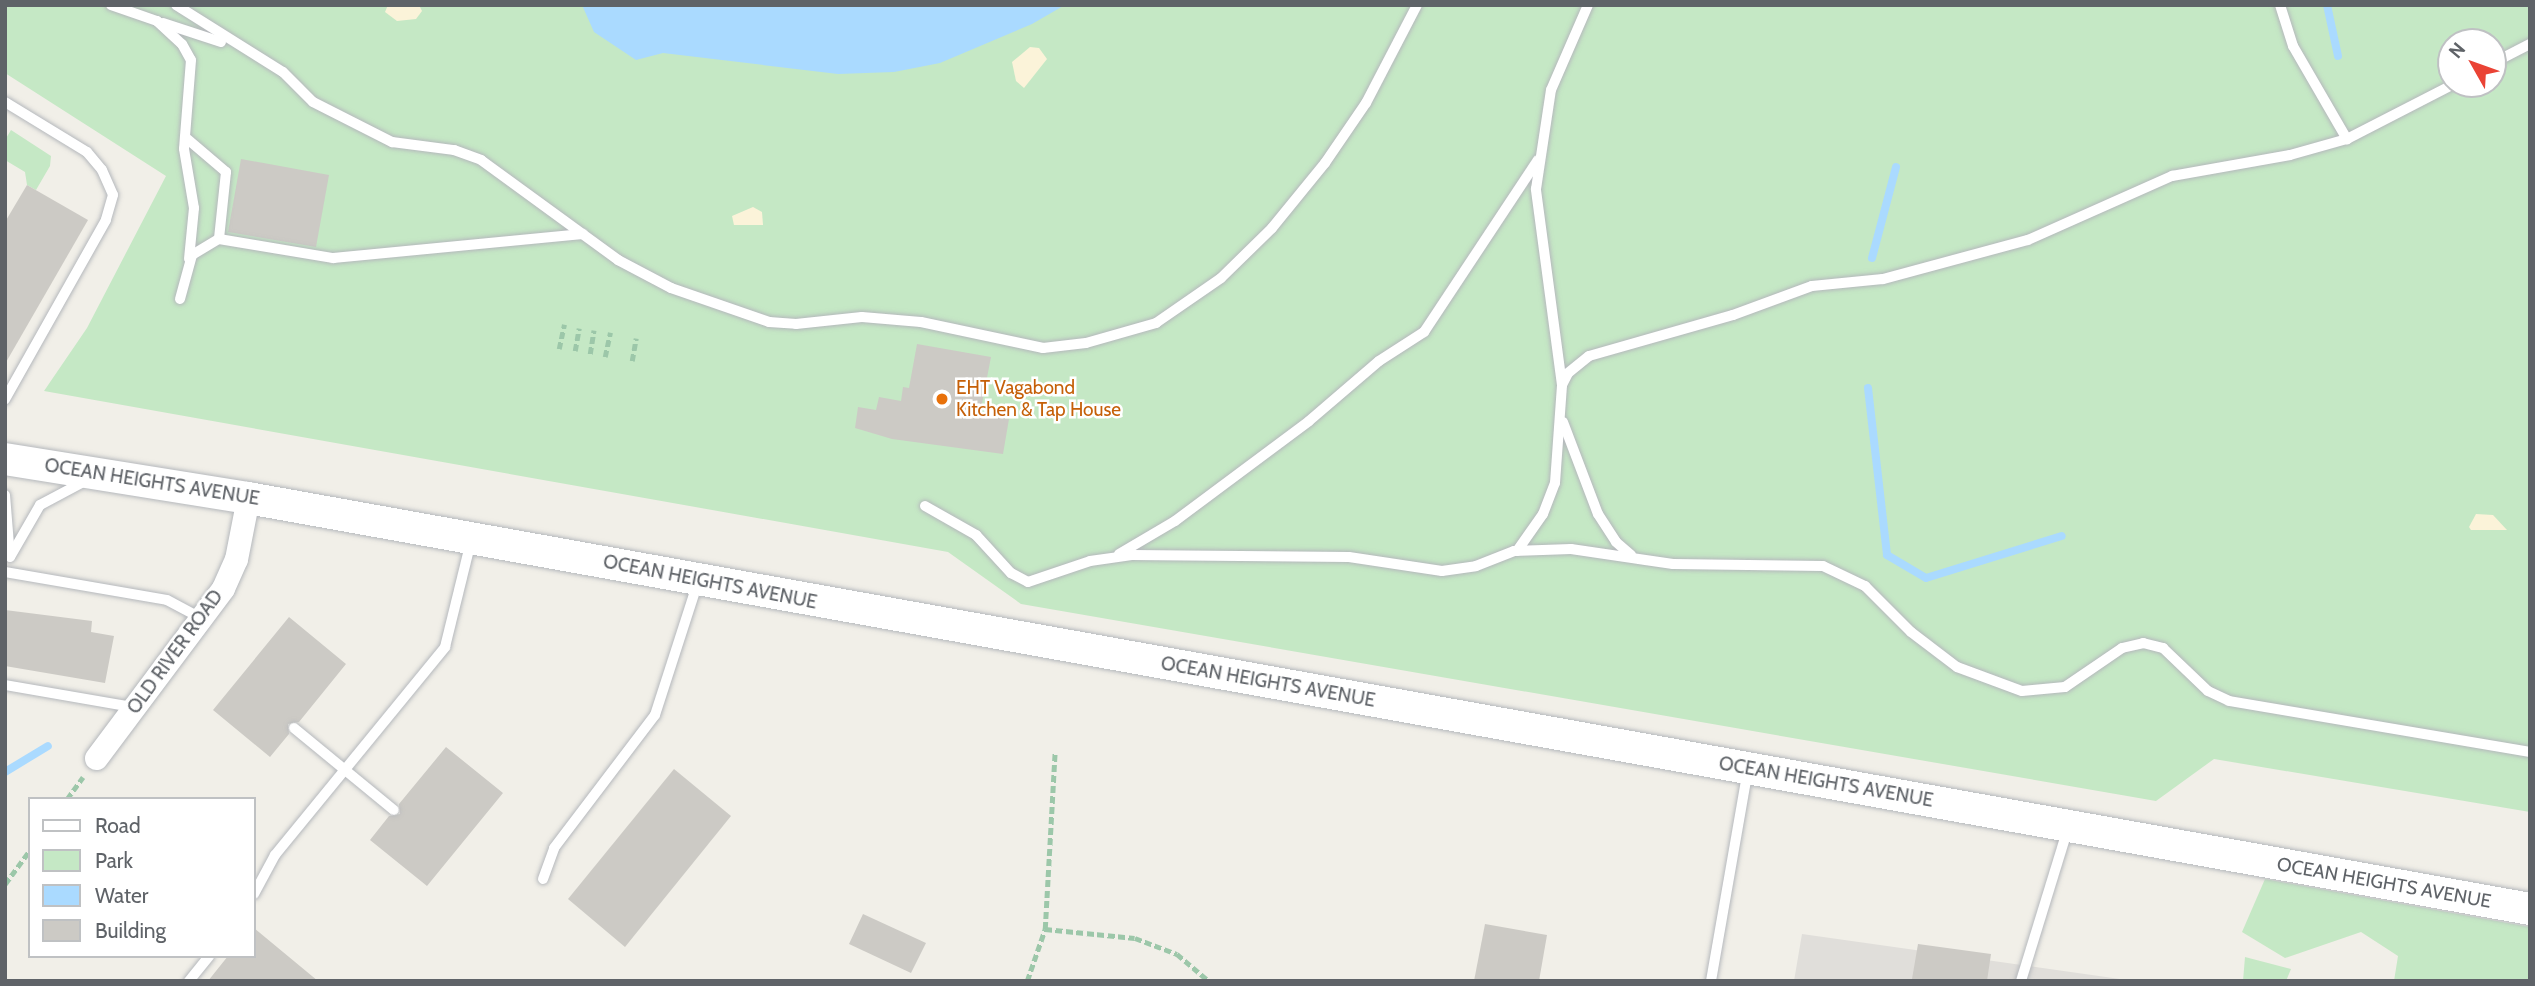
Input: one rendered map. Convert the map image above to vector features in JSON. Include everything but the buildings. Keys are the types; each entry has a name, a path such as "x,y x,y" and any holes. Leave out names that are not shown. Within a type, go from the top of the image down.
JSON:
{"main road":[{"name":"OCEAN HEIGHTS AVENUE","path":"5,459 102,472 248,498 2530,909"}],"street":[{"name":"OLD RIVER ROAD","path":"96,758 223,588 236,559 248,498"}],"lane":[{"path":"111,5 237,48"},
{"path":"176,5 237,48 283,72 313,102 392,142 454,150 481,160 618,260 671,288 769,322 796,324 862,317 921,322 1043,348 1113,337 1156,323 1193,302 1272,228 1351,127 1395,53 1417,5"},
{"path":"1517,551 1551,496 1562,386 1536,210 1538,160 1550,90 1588,5"},
{"path":"2280,5 2293,46 2347,139"},
{"path":"157,21 191,60 186,138 194,221 180,299"},
{"path":"2507,56 2530,44"},
{"path":"1562,386 1578,363 1607,349 1733,315 1812,286 1883,279 2028,240 2172,176 2290,155 2347,139 2437,93"},
{"path":"5,102 87,152 102,170 113,195 100,232 5,399"},
{"path":"186,138 226,172 219,239"},
{"path":"925,506 976,535 1011,573 1028,582 1114,556 1175,522 1379,361 1424,332 1538,160"},
{"path":"188,262 202,245 219,239 333,258 583,234"},
{"path":"1560,414 1598,514 1616,542 1633,557"},
{"path":"102,472 40,505 10,557 6,572 167,600 201,618"},
{"path":"5,495 10,557"},
{"path":"256,890 275,855 445,647 471,538"},
{"path":"1114,556 1349,557 1442,571 1476,566 1517,551 1597,550 1673,564 1774,562 1838,570 1865,586 1911,632 1957,667 2022,691 2045,692 2073,684 2122,648 2143,643 2169,652 2208,691 2229,701 2530,752"},
{"path":"543,879 554,848 655,716 699,579"},
{"path":"5,685 135,707"},
{"path":"294,728 394,810"},
{"path":"1711,981 1748,768"},
{"path":"2021,981 2069,825"},
{"path":"189,981 207,958"}],"path":[{"path":"559,349 564,325"},
{"path":"575,351 579,328"},
{"path":"590,354 594,330"},
{"path":"605,357 610,333"},
{"path":"632,361 636,338"},
{"path":"1027,981 1045,929 1055,752"},
{"path":"5,884 28,853"},
{"path":"1045,929 1135,938 1177,954 1209,981"}],"shaded area":[{"path":"1802,934 2134,981 1794,981"}],"green space":[{"path":"5,5 2530,5 2530,812 2214,759 2156,801 1021,604 948,552 44,391 87,328 166,176 5,73"},
{"path":"11,130 51,156 50,166 36,190 27,185 25,172 5,160 5,140"},
{"path":"2265,879 2530,927 2530,981 2394,981 2398,956 2361,932 2285,958 2242,932"},
{"path":"2245,957 2291,969 2286,981 2243,981"}],"sand":[{"path":"388,5 419,5 422,11 416,19 397,21 385,12"},
{"path":"1030,47 1039,48 1047,59 1024,88 1016,81 1012,62"},
{"path":"753,207 762,212 763,225 734,225 732,216"},
{"path":"2476,514 2493,515 2507,530 2471,530 2469,527"}],"water":[{"path":"582,5 1065,5 1032,24 940,63 894,72 838,74 663,53 636,60 594,32"}],"waterway":[{"path":"2327,5 2338,56"},
{"path":"1872,258 1896,167"},
{"path":"1868,388 1887,555 1926,578 2062,536"},
{"path":"5,772 48,746"}],"place":[{"name":"EHT Vagabond Kitchen & Tap House","path":"942,399"}]}
